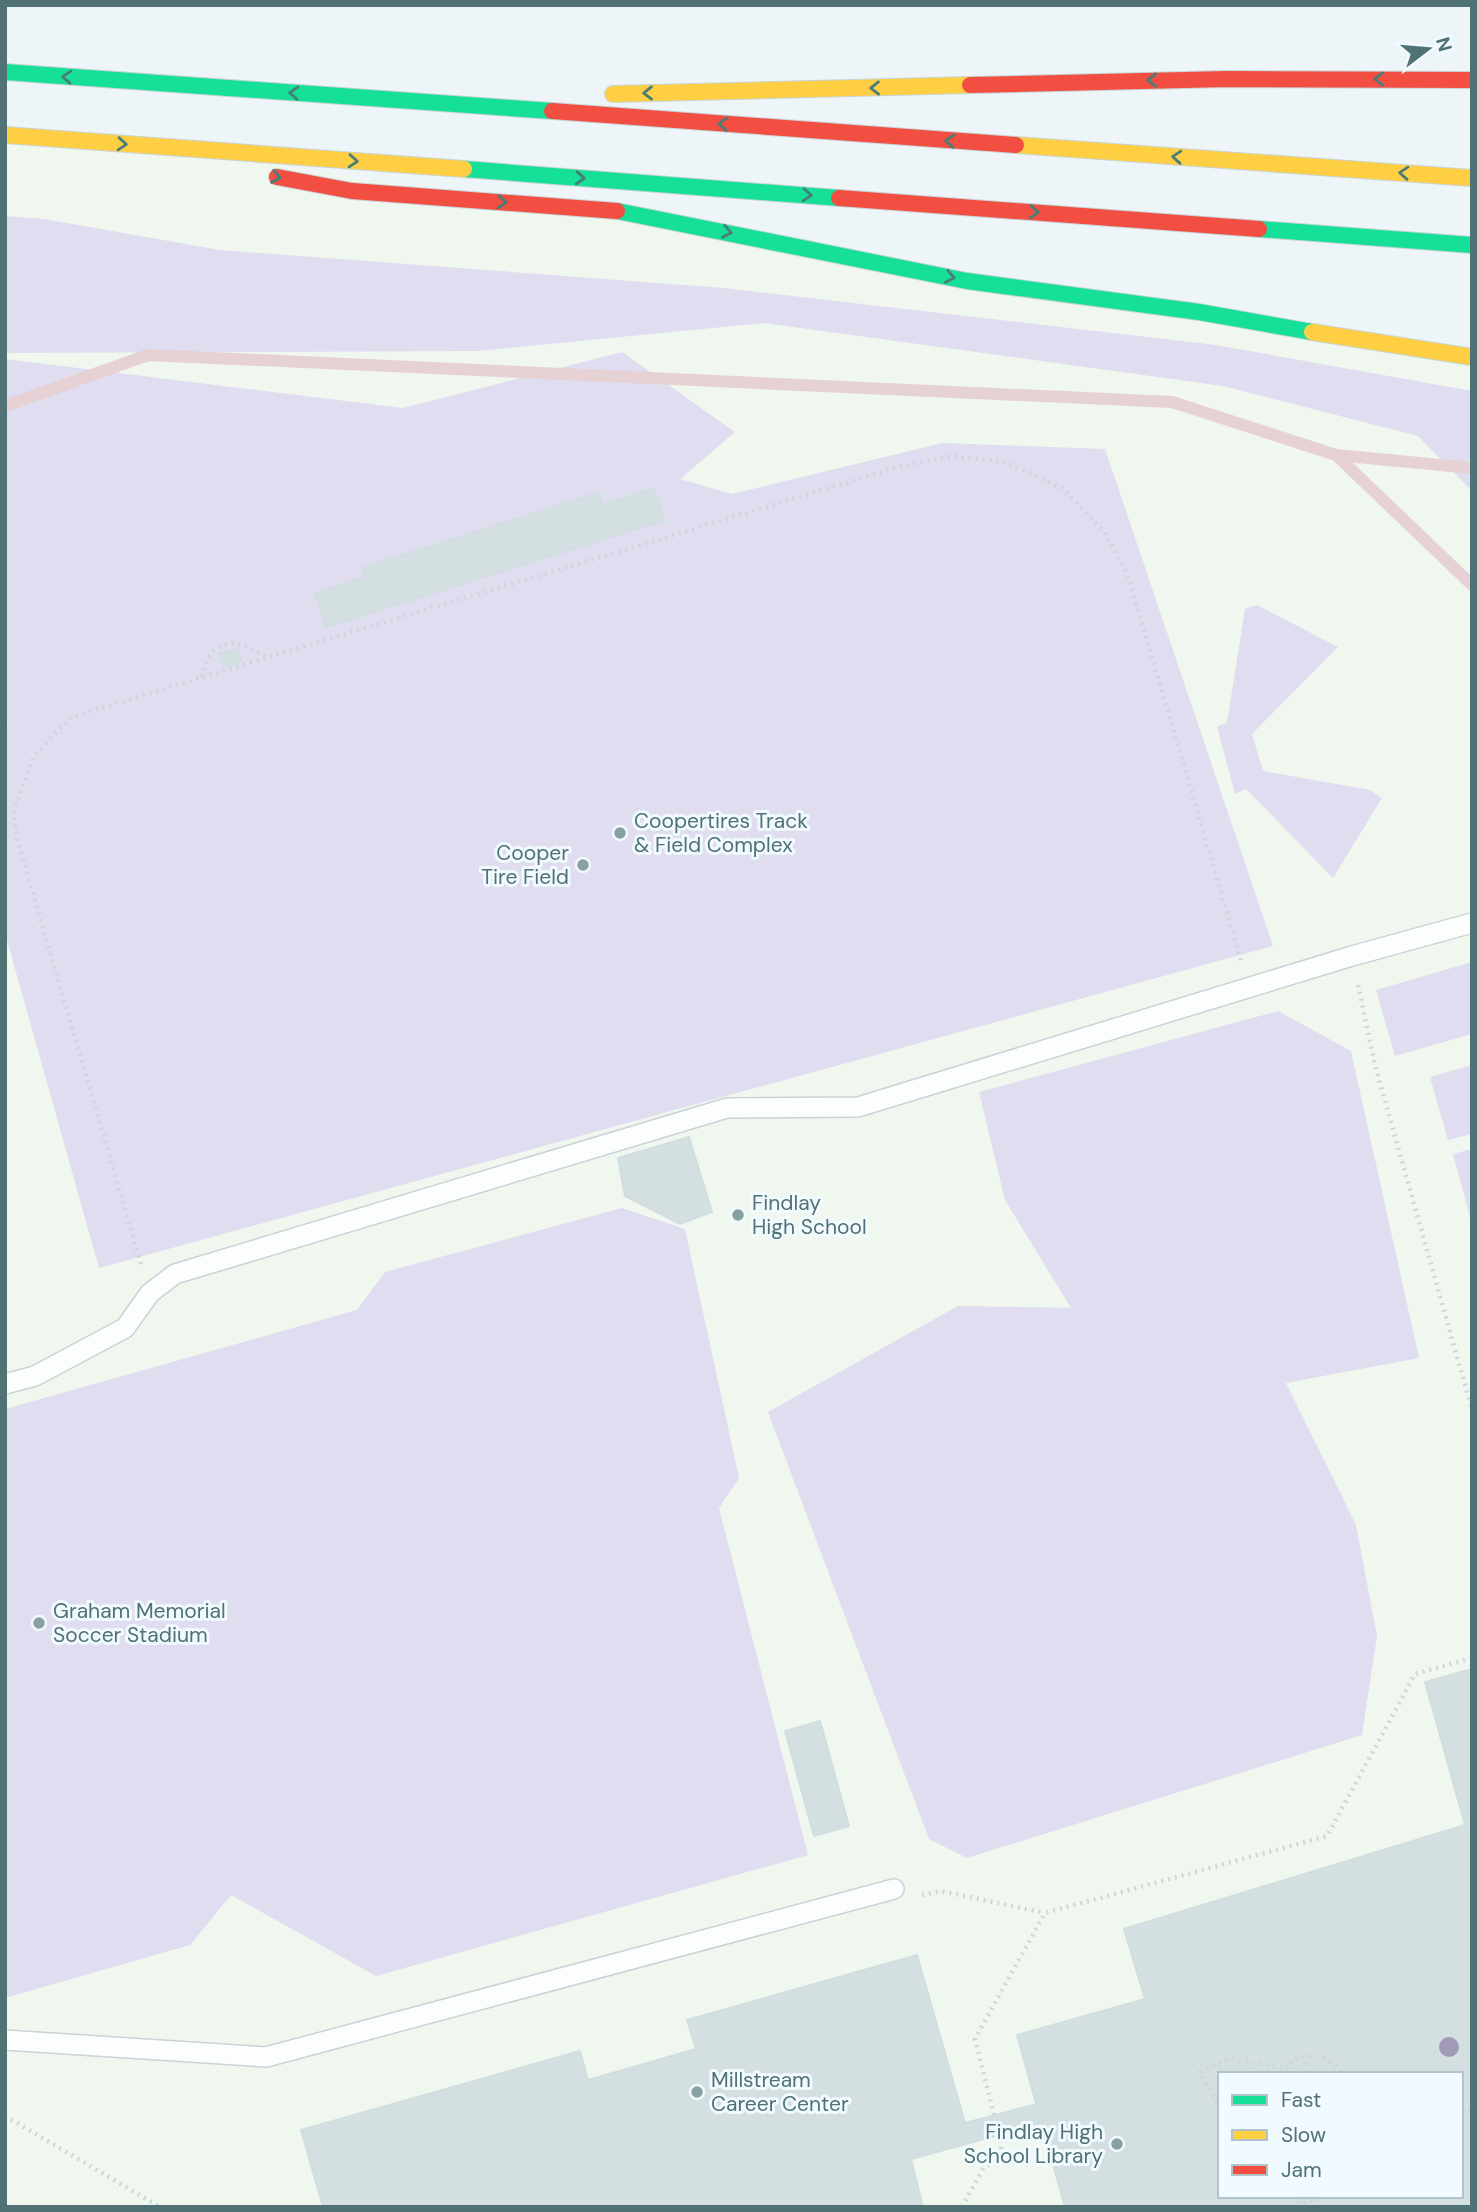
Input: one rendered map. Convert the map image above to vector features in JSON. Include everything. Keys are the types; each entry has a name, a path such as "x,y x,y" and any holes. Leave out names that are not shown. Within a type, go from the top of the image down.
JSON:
{"highway":[{"path":"5,72 1472,178"},
{"path":"594,95 1227,79 1472,80"},
{"path":"387,100 566,96"},
{"path":"5,135 1472,245"},
{"path":"163,147 238,167"},
{"path":"262,174 352,191 624,212 967,281 1199,312 1354,340 1472,357"}],"lane":[{"path":"5,1384 35,1376 125,1328 150,1293 176,1274 727,1108 858,1107 1352,956 1472,923"},
{"path":"5,2040 266,2057 894,1889"}],"path":[{"path":"150,1293 18,842 14,810 34,756 71,717 895,468 951,456 1005,462 1062,488 1104,531 1128,576 1249,988"},
{"path":"202,678 207,658 215,647 235,642 269,657"},
{"path":"1352,956 1375,1065 1472,1410"},
{"path":"894,1889 905,1899 941,1891 1045,1913 1327,1836 1415,1674 1472,1658"},
{"path":"994,2115 975,2039 1045,1913"},
{"path":"1282,2072 1293,2060 1314,2055 1325,2057 1341,2072"},
{"path":"1303,2056 1307,2072"},
{"path":"1218,2105 1200,2072 1229,2058 1285,2068"},
{"path":"5,2116 160,2207"},
{"path":"961,2207 984,2167 1003,2160 999,2135"},
{"path":"1296,2198 1302,2203"},
{"path":"1290,2207 1321,2198"}],"shaded area":[{"name":"Findlay High School","path":"5,135 163,147 1472,357 1472,2207 5,2207"},
{"path":"5,216 44,219 220,250 724,288 1216,345 1472,391 1472,491 1418,436 1223,386 764,323 478,351 5,353"},
{"name":"Coopertires Track & Field Complex","path":"622,352 735,432 680,479 732,494 942,443 1105,449 1273,946 99,1268 5,933 5,733 8,725 5,725 5,359 403,408"},
{"path":"1257,605 1338,647 1252,734 1263,771 1370,790 1382,798 1333,878 1246,789 1235,794 1217,726 1227,723 1245,609"},
{"path":"1472,962 1472,1034 1395,1056 1376,990"},
{"path":"1278,1011 1351,1051 1419,1358 1286,1383 1356,1525 1377,1636 1362,1735 967,1858 929,1839 768,1412 958,1306 1071,1308 1005,1200 979,1092"},
{"path":"1472,1065 1472,1134 1448,1140 1430,1077"},
{"path":"1472,1149 1472,1217 1470,1217 1453,1154"},
{"path":"622,1208 685,1229 739,1478 719,1508 808,1855 376,1976 231,1895 190,1945 5,1998 5,1409 357,1310 385,1272"}],"building":[{"path":"654,488 664,520 326,627 315,593 366,577 363,568 598,493 602,505"},
{"path":"237,649 241,661 224,667 219,654"},
{"path":"689,1137 712,1212 680,1224 625,1196 618,1158"},
{"path":"1472,1669 1472,2207 1065,2207 1017,2035 1145,1999 1124,1929 1465,1825 1425,1682"},
{"path":"820,1721 849,1826 814,1836 785,1731"},
{"name":"Millstream Career Center","path":"917,1955 965,2123 1037,2104 1042,2123 911,2159 923,2207 323,2207 301,2130 580,2051 588,2080 696,2049 687,2020"}],"waterway":[{"path":"5,406 148,355 1172,402 1336,455 1472,585"},
{"path":"1336,455 1472,468"}],"traffic: fast":[{"path":"5,72 552,111"},
{"path":"464,169 839,198"},
{"path":"617,211 967,281 1199,312 1312,332"},
{"path":"1259,229 1472,245"}],"traffic: slow":[{"path":"613,94 970,85"},
{"path":"5,135 464,169"},
{"path":"1016,145 1472,178"},
{"path":"1312,332 1472,357"}],"traffic: jam":[{"path":"970,85 1227,79 1472,80"},
{"path":"552,111 1016,145"},
{"path":"277,177 352,191 617,211"},
{"path":"839,198 1259,229"}],"place":[{"name":"Coopertires Track & Field Complex","path":"620,833"},
{"name":"Cooper Tire Field","path":"583,865"},
{"name":"Findlay High School","path":"738,1215"},
{"name":"Graham Memorial Soccer Stadium","path":"39,1623"},
{"name":"Millstream Career Center","path":"697,2092"},
{"name":"Findlay High School Library","path":"1117,2144"}]}
